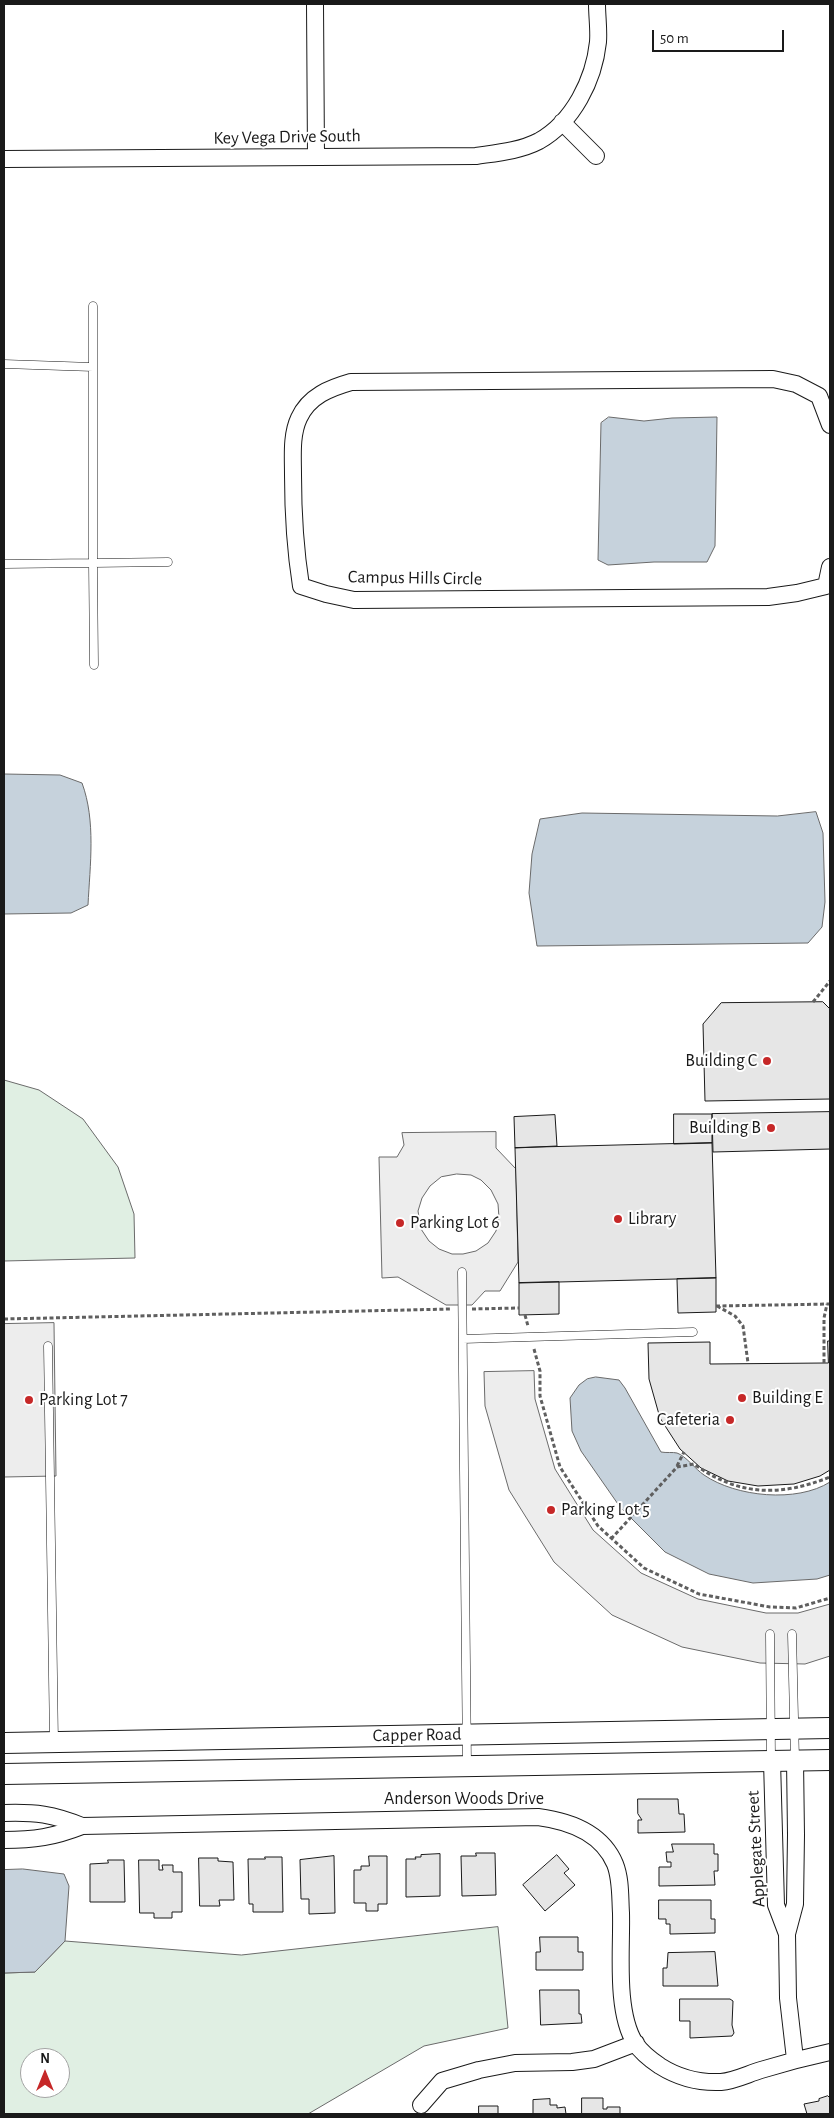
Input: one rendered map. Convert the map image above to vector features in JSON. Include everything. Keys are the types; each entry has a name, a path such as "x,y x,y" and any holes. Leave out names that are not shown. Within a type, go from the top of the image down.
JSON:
{"street":[{"path":"315,4 316,157"},
{"name":"Key Vega Drive South","path":"4,159 476,156 506,152 539,141 562,122 580,100 591,74 598,42 597,4"},
{"path":"562,122 596,156"},
{"name":"Campus Hills Circle","path":"830,425 819,396 796,384 773,379 351,382 330,388 312,400 299,417 293,441 293,529 301,586 326,594 354,600 768,597 826,586 830,567"},
{"name":"Capper Road","path":"4,1743 830,1728"},
{"name":"Applegate Street","path":"795,1760 795,1904 787,1934 788,1998 795,2059"},
{"name":"Capper Road","path":"4,1774 830,1760"},
{"name":"Applegate Street","path":"772,1761 776,1905 787,1934"},
{"name":"Anderson Woods Drive","path":"4,1812 32,1812 49,1815 82,1826"},
{"name":"Anderson Woods Drive","path":"4,1840 34,1840 60,1834 82,1826 538,1817 562,1820 586,1831 602,1846 615,1864 620,1890 622,1996 628,2026 636,2043 652,2061 672,2073 697,2082 723,2082 795,2059 830,2052"},
{"path":"773,1835 796,1835"},
{"path":"422,2105 442,2081 479,2070 516,2063 572,2062 594,2059 636,2043"}],"lane":[{"path":"94,306 94,665"},
{"path":"4,364 93,367"},
{"path":"4,564 168,562"},
{"path":"462,1272 467,1766"},
{"path":"463,1339 693,1332"},
{"path":"48,1346 54,1742"},
{"path":"770,1634 772,1761"},
{"path":"792,1634 795,1760"}],"path":[{"path":"813,1002 830,981"},
{"path":"748,1363 742,1326 735,1316 716,1306 828,1304 824,1318 824,1363"},
{"path":"4,1319 519,1308"},
{"path":"525,1315 540,1371 540,1396 560,1467 598,1526 611,1539 644,1568 699,1594 770,1607 796,1608 830,1598"},
{"path":"611,1539 677,1467 684,1452"},
{"path":"677,1467 694,1464 707,1474 735,1487 771,1491 799,1487 830,1477"}],"green space":[{"path":"4,1080 39,1090 83,1119 118,1167 134,1214 135,1258 4,1261"},
{"path":"498,1927 508,2028 424,2046 308,2114 4,2114 4,1973 35,1972 65,1941 241,1955"}],"shaded area":[{"path":"609,417 644,421 717,417 715,546 707,562 654,562 608,565 598,560 601,423"},
{"path":"4,774 60,775 82,783 91,828 88,905 71,913 4,914"},
{"path":"816,812 823,833 825,902 822,927 808,943 537,946 529,893 532,854 540,819 582,813 777,816"},
{"name":"Parking Lot 6","path":"496,1132 496,1148 516,1169 518,1262 500,1291 485,1291 472,1305 446,1305 398,1277 382,1278 379,1157 397,1157 404,1145 402,1133","holes":["457,1174 471,1175 481,1180 491,1190 498,1204 499,1218 496,1231 488,1243 476,1251 452,1254 439,1249 429,1241 421,1229 418,1211 422,1198 430,1186 441,1177"]},
{"name":"Parking Lot 7","path":"54,1323 56,1476 4,1477 4,1324"},
{"name":"Parking Lot 5","path":"534,1371 535,1399 555,1469 593,1530 641,1573 698,1599 766,1613 798,1613 830,1604 830,1656 805,1664 760,1663 682,1647 612,1615 554,1562 509,1490 485,1406 484,1372"},
{"path":"596,1377 619,1380 661,1452 680,1455 704,1475 717,1482 749,1492 784,1495 816,1489 830,1482 830,1575 817,1579 753,1583 709,1574 665,1552 620,1507 581,1451 572,1431 570,1398 579,1385 587,1379"},
{"path":"23,1869 64,1874 69,1886 65,1941 35,1972 4,1973 4,1870"}],"building":[{"name":"Building C","path":"823,1002 830,1009 830,1099 705,1101 703,1024 721,1003"},
{"name":"Building B","path":"830,1112 830,1149 713,1152 712,1114"},
{"path":"674,1114 712,1114 712,1143 674,1144"},
{"path":"555,1115 557,1146 515,1148 514,1117"},
{"path":"712,1143 716,1278 519,1283 515,1148"},
{"path":"716,1278 716,1312 678,1313 677,1279"},
{"path":"559,1282 559,1314 519,1315 519,1283"},
{"name":"Building E","path":"828,1341 830,1341 830,1470 820,1476 794,1484 758,1486 728,1481 701,1468 680,1449 660,1418 649,1379 648,1343 710,1342 710,1364 828,1363"},
{"path":"638,1799 678,1799 679,1814 684,1814 685,1832 638,1833 638,1820 642,1820 638,1814"},
{"path":"672,1844 714,1844 714,1854 718,1854 718,1871 714,1871 715,1885 659,1886 659,1867 671,1867 671,1862 667,1862 666,1852 673,1852"},
{"path":"476,1853 495,1853 496,1895 462,1896 461,1856 476,1856"},
{"path":"440,1854 440,1896 406,1897 406,1859 416,1859 415,1857 421,1857 421,1855"},
{"path":"557,1855 569,1869 564,1873 575,1885 545,1911 523,1885"},
{"path":"334,1856 335,1913 309,1914 309,1899 301,1899 300,1860"},
{"path":"369,1856 387,1856 387,1904 378,1904 378,1911 366,1911 366,1903 354,1903 354,1870 361,1870 361,1866 369,1866"},
{"path":"265,1857 282,1857 283,1912 253,1912 253,1904 249,1904 248,1859 265,1859"},
{"path":"199,1858 218,1858 218,1861 233,1862 234,1900 219,1900 220,1906 200,1906"},
{"path":"108,1860 124,1860 125,1902 90,1902 90,1864 108,1863"},
{"path":"139,1860 159,1860 159,1870 163,1870 162,1865 173,1865 173,1872 182,1872 182,1912 172,1912 172,1918 154,1918 154,1913 140,1913"},
{"path":"659,1900 711,1900 711,1919 715,1919 715,1933 670,1934 670,1924 666,1924 666,1919 659,1919"},
{"path":"540,1937 578,1937 578,1952 583,1952 583,1970 536,1970 536,1952 540,1952"},
{"path":"715,1952 718,1986 663,1986 663,1968 667,1968 668,1953"},
{"path":"540,1990 579,1990 579,2014 581,2014 582,2023 541,2025"},
{"path":"680,1999 730,1999 733,2001 732,2025 734,2033 732,2036 690,2038 690,2021 680,2021"},
{"path":"828,2096 830,2098 830,2114 807,2114 804,2104 819,2101 819,2099"},
{"path":"582,2098 603,2098 603,2109 607,2109 607,2107 620,2107 620,2114 582,2114"},
{"path":"550,2099 550,2105 557,2105 557,2108 565,2107 566,2114 533,2114 533,2100"},
{"path":"479,2106 498,2106 498,2114 479,2114"}],"place":[{"name":"Building C","path":"767,1061"},
{"name":"Building B","path":"771,1128"},
{"name":"Library","path":"618,1219"},
{"name":"Parking Lot 6","path":"400,1223"},
{"name":"Building E","path":"742,1398"},
{"name":"Parking Lot 7","path":"29,1400"},
{"name":"Cafeteria","path":"730,1420"},
{"name":"Parking Lot 5","path":"551,1510"}]}
